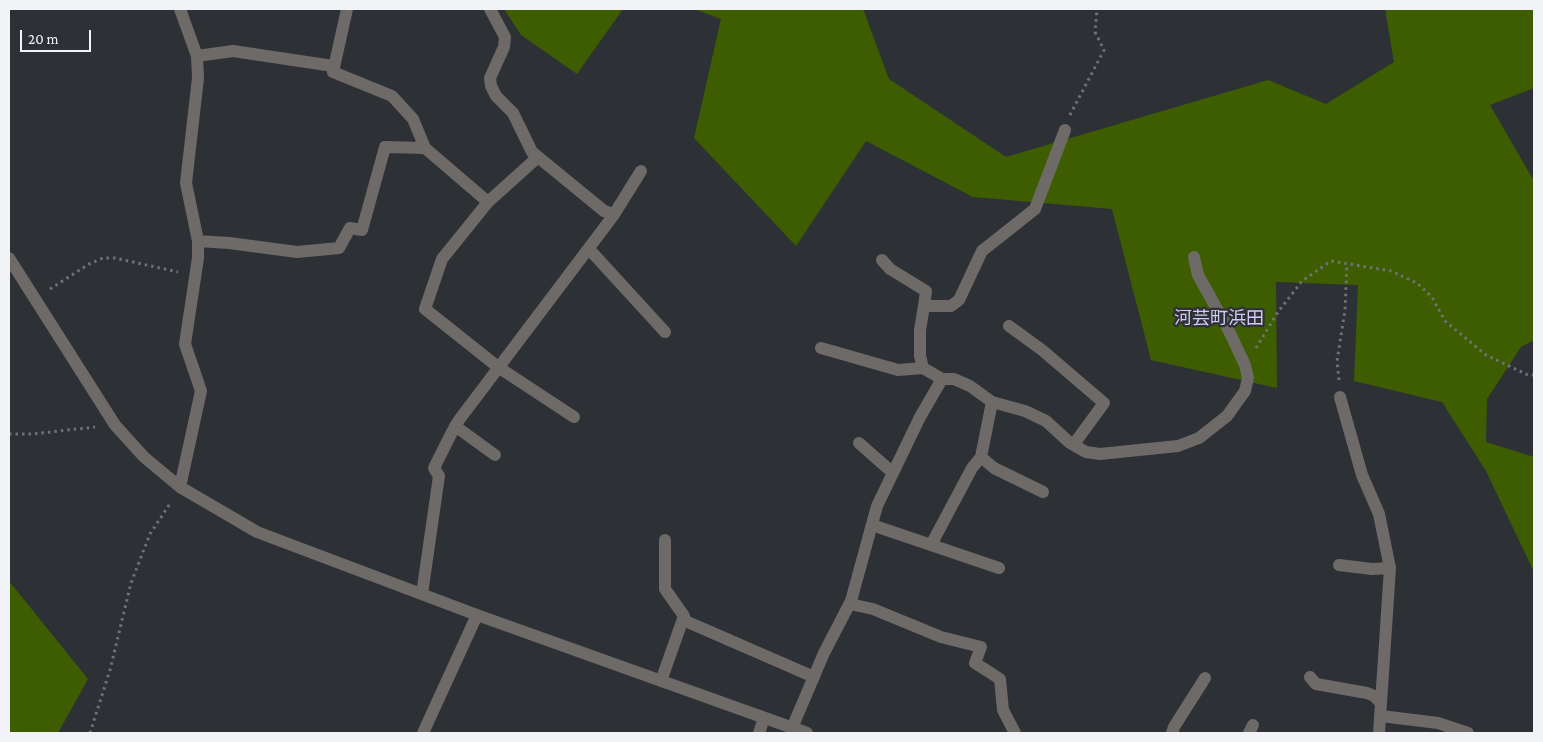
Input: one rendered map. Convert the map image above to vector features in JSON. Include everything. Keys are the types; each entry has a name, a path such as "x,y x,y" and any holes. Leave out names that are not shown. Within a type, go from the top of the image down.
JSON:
{"street":[{"path":"180,9 197,56 198,78 186,183 198,241 196,276 185,344 201,390 180,487"},
{"path":"347,9 333,72 392,96 413,119 425,148 488,202"},
{"path":"490,9 505,37 504,47 492,71 491,86 496,96 513,113 532,152 604,211 614,214"},
{"path":"197,56 233,50 333,66"},
{"path":"924,306 951,306 959,300 982,252 1035,209 1065,130"},
{"path":"198,241 297,252 339,248 350,228 362,230 385,148 425,148"},
{"path":"538,157 488,202 442,259 425,309 498,367 574,417"},
{"path":"422,594 439,476 434,468 455,426 589,249 641,171"},
{"path":"589,249 665,332"},
{"path":"821,348 898,370 923,368 942,379 954,379 970,386 992,402 1025,410 1046,420 1070,443 1086,452 1100,454 1178,446 1193,441 1215,427 1242,396 1248,378 1245,365 1198,275 1194,257"},
{"path":"9,258 115,425 144,457 180,487 257,532 477,615 806,733"},
{"path":"882,260 890,269 926,291 920,330 920,356 923,368"},
{"path":"1008,326 1042,350 1104,403 1074,444"},
{"path":"792,728 814,676 850,604 877,506 920,417 942,379"},
{"path":"1340,397 1362,475 1379,514 1390,568 1385,667 1379,733"},
{"path":"931,545 972,468 981,456 992,402"},
{"path":"455,426 495,455"},
{"path":"859,443 893,473"},
{"path":"981,456 994,468 1043,492"},
{"path":"872,524 999,568"},
{"path":"661,681 684,616 665,589 664,540"},
{"path":"1339,565 1372,569 1390,568"},
{"path":"850,604 872,609 940,636 981,647 975,663 1000,679 1003,710 1015,733"},
{"path":"423,733 477,615"},
{"path":"683,620 814,676"},
{"path":"1310,677 1316,684 1367,693 1381,709 1468,733"},
{"path":"1172,733 1206,678"},
{"path":"759,733 764,718"}],"path":[{"path":"1065,130 1071,111 1104,50 1095,32 1097,9"},
{"path":"35,299 89,264 103,258 115,258 196,276"},
{"path":"1245,365 1278,312 1302,281 1331,261 1391,271 1417,283 1432,297 1445,321 1486,355 1528,375 1534,375"},
{"path":"1340,397 1337,361 1345,310 1347,264"},
{"path":"9,434 32,434 115,425"},
{"path":"90,733 110,670 131,583 150,534 180,487"}],"green space":[{"path":"504,9 623,9 577,74 521,35"},
{"path":"694,9 863,9 889,79 1006,157 1268,80 1326,104 1394,62 1385,9 1534,9 1534,88 1490,105 1534,181 1534,340 1521,347 1487,399 1486,442 1534,457 1534,572 1486,471 1442,402 1354,381 1358,285 1276,282 1277,388 1151,360 1112,209 973,197 866,141 796,246 694,138 721,19"},
{"path":"9,581 88,679 58,733 9,733"}],"district":[{"name":"河芸町浜田","path":"1219,318"}]}
